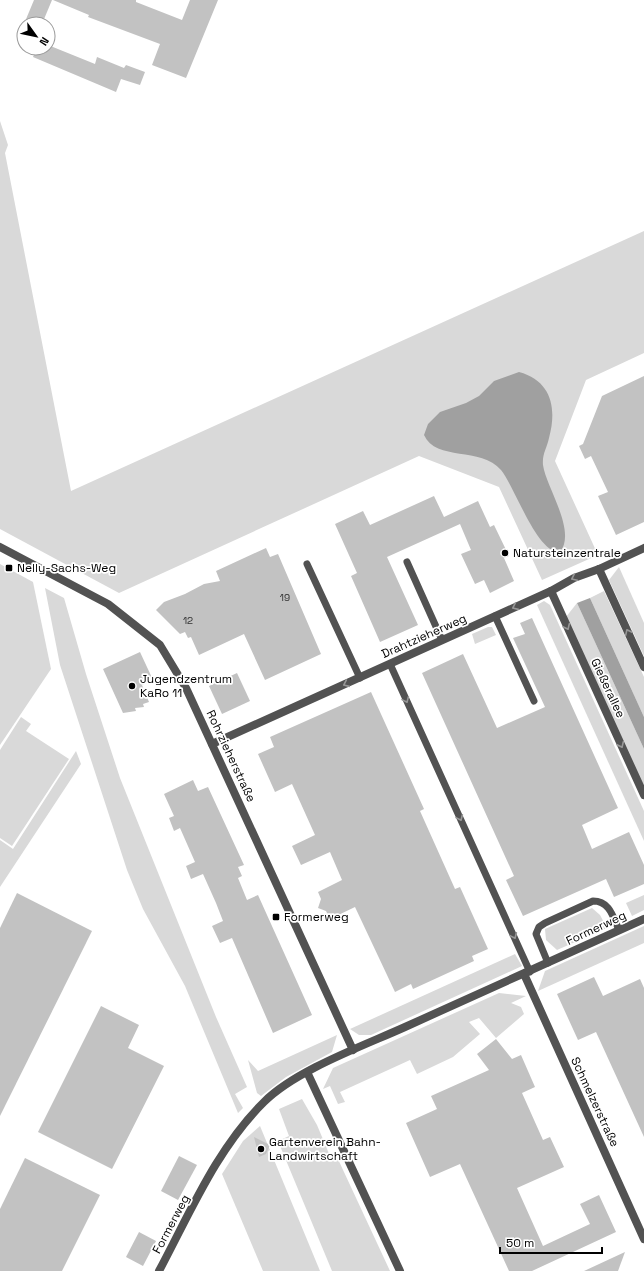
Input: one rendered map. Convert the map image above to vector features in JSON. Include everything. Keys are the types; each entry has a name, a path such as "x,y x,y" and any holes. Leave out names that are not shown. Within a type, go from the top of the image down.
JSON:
{"street":[{"name":"Rohrzieherstraße","path":"0,547 108,604 160,645 186,688 353,1050"},
{"name":"Drahtzieherweg","path":"212,744 551,591 574,578 599,569 644,548"},
{"path":"599,569 644,667"},
{"name":"Gießerallee","path":"551,591 644,795"},
{"name":"Formerweg","path":"159,1271 208,1180 238,1131 268,1098 284,1086 308,1072 353,1050 527,973 644,919"},
{"name":"Schmelzerstraße","path":"527,973 644,1239"},
{"path":"308,1072 400,1271"}],"lane":[{"path":"407,562 442,640"},
{"path":"308,564 360,678"},
{"path":"495,616 534,701"},
{"path":"390,664 527,973"},
{"path":"548,963 536,934 539,927 545,923 593,901 600,901 609,908 619,930"}],"shaded area":[{"path":"0,121 8,145 5,153 71,491 644,231 644,353 586,380 555,461 598,555 542,580 499,487 419,456 119,593 0,529"},
{"path":"519,372 530,376 539,382 545,389 552,407 551,427 544,454 543,465 563,521 565,533 564,543 560,552 551,550 535,531 507,478 501,470 482,458 448,452 438,448 430,443 424,435 428,424 440,412 466,403 479,396 494,381"},
{"path":"0,564 33,582 51,669 0,745"},
{"path":"619,567 644,623 644,656 609,580"},
{"path":"45,588 64,598 86,674 120,778 216,1017 247,1087 235,1094 243,1108 238,1113 185,986 143,909 127,870 60,665"},
{"path":"604,591 644,677 644,717 590,598"},
{"path":"590,598 644,717 644,749 577,603"},
{"path":"544,601 550,605 644,811 644,841 537,605"},
{"path":"577,603 644,749 644,788 566,617"},
{"path":"488,627 492,627 496,635 475,644 472,634"},
{"path":"21,717 31,724 26,731 69,759 12,846 0,838 0,750"},
{"path":"76,751 81,764 0,887 0,840 13,849"},
{"path":"644,895 644,910 632,916 626,903"},
{"path":"592,908 600,915 607,928 557,950 546,940 545,929"},
{"path":"644,926 644,943 538,991 545,971"},
{"path":"515,954 522,966 371,1035 359,1035 350,1029"},
{"path":"499,993 526,996 511,1003 521,1007 524,1014 496,1038 479,1018 469,1022 480,1034 453,1057 417,1074 410,1060 340,1092 345,1102 338,1104 330,1086 323,1089 333,1068"},
{"path":"337,1035 332,1052 286,1077 261,1096 257,1093 248,1060 258,1071"},
{"path":"302,1099 317,1125 330,1156 337,1157 390,1271 332,1271 278,1141 289,1136 279,1109"},
{"path":"260,1126 320,1271 263,1271 222,1174 243,1141"}],"building":[{"path":"34,0 52,0 45,16 27,16"},
{"path":"53,0 136,0 136,2 182,20 190,0 218,0 186,78 152,65 160,44 88,17 89,15"},
{"path":"56,48 95,64 97,57 124,68 126,65 145,72 140,85 121,79 116,92 33,57 56,56"},
{"path":"644,376 644,522 616,535 598,496 608,492 591,456 585,459 579,446 583,444 602,396"},
{"path":"434,496 444,517 478,501 490,527 494,525 509,556 504,558 514,581 490,593 484,580 475,584 461,554 471,550 460,524 387,557 418,625 380,642 351,576 357,573 335,524 363,511 370,525"},
{"path":"266,548 270,557 278,554 321,654 265,680 244,634 199,655 191,637 188,638 185,632 180,634 156,610 164,602 185,594 204,584 220,581 216,571"},
{"path":"532,618 618,808 582,825 592,849 629,832 644,865 644,884 614,897 606,879 523,916 506,880 514,876 422,673 463,654 497,728 545,707 513,638 525,634 520,623"},
{"path":"140,652 153,680 142,685 149,702 143,704 144,707 135,708 136,711 123,713 103,669"},
{"path":"237,673 250,701 222,714 209,686"},
{"path":"371,692 424,809 420,811 455,889 460,887 488,949 472,956 474,961 413,989 411,984 395,992 355,907 330,919 326,911 318,908 321,899 318,892 342,880 330,852 301,865 292,846 315,835 292,784 275,792 258,754 274,747 270,737"},
{"path":"193,780 198,791 208,787 244,865 238,867 242,876 238,878 247,900 258,895 312,1015 273,1033 232,938 220,943 212,926 223,921 216,903 203,874 191,879 186,866 195,862 180,828 174,831 169,818 174,816 164,794"},
{"path":"17,893 92,931 0,1116 0,928"},
{"path":"594,977 603,996 640,979 644,988 644,1137 596,1032 578,1040 557,994"},
{"path":"101,1006 139,1025 128,1048 164,1066 112,1169 38,1132"},
{"path":"496,1039 512,1059 521,1055 535,1087 522,1093 543,1140 550,1137 564,1167 517,1188 543,1246 590,1224 580,1204 599,1195 616,1232 532,1271 509,1271 460,1164 430,1177 406,1123 437,1109 431,1096 489,1070 477,1054"},
{"name":"Gartenverein Bahn- Landwirtschaft","path":"254,1137 270,1145 266,1154 259,1157"},
{"path":"179,1156 197,1165 178,1200 161,1191"},
{"path":"25,1158 100,1195 62,1271 0,1271 0,1209"},
{"path":"139,1232 156,1241 143,1266 126,1257"},
{"path":"625,1252 618,1271 584,1271"}],"place":[{"name":"Natursteinzentrale","path":"505,553"},
{"name":"Nelly-Sachs-Weg","path":"9,568"},
{"name":"Jugendzentrum KaRo 11","path":"132,686"},
{"name":"Formerweg","path":"276,917"},
{"name":"Gartenverein Bahn- Landwirtschaft","path":"261,1149"}]}
